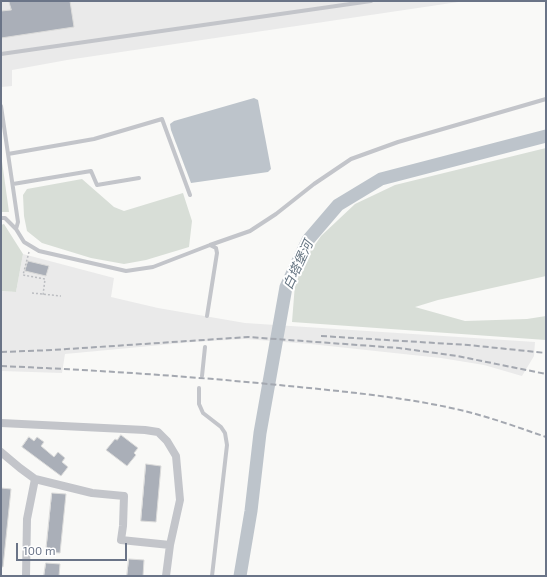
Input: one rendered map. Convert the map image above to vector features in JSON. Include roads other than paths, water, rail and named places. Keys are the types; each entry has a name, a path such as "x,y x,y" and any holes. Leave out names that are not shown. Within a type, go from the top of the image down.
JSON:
{"street":[{"path":"1,423 145,430 158,432 167,441 176,456 180,500 170,545 166,576"},
{"path":"1,452 35,479 92,493 124,496 121,540 170,545"},
{"path":"26,576 27,519 35,479"}],"lane":[{"path":"1,54 371,1"},
{"path":"1,59 6,53"},
{"path":"1,218 6,218 16,229 24,242 39,251 126,271 153,267 250,231 276,214 314,184 351,159 398,142 546,98"},
{"path":"1,106 18,222 16,229"},
{"path":"8,154 94,138 162,119 190,196"},
{"path":"13,184 91,171 97,185 139,178"},
{"path":"207,316 218,253 216,248 210,245"},
{"path":"202,376 204,347"},
{"path":"199,388 199,404 203,413 225,433 227,445 212,576"}],"waterway":[{"name":"白塔堡河","path":"240,576 251,511 260,433 286,287 308,240 338,205 381,179 546,136"}],"railway":[{"path":"321,336 468,345 546,353"},
{"path":"1,352 248,337 399,348 457,356 546,374"},
{"path":"1,366 175,376 368,394 434,404 456,409 490,418 546,437"}]}
